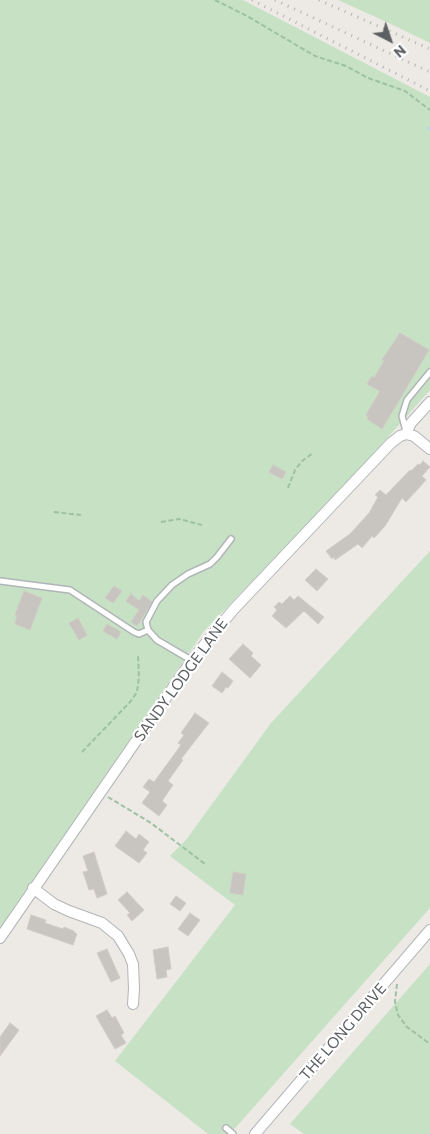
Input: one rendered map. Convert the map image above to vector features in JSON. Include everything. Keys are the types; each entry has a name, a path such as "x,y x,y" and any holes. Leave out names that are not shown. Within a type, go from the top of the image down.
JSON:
{"street":[{"name":"SANDY LODGE LANE","path":"0,938 192,660 234,609 343,493 391,443 406,434 411,423 430,402"},
{"path":"406,434 414,436 430,449"},
{"path":"33,888 54,904 102,922 118,936 133,964 133,1004"},
{"name":"THE LONG DRIVE","path":"255,1134 430,930"}],"lane":[{"path":"406,434 402,416 407,400 430,372"},
{"path":"192,660 157,640 148,630 146,622 157,601 166,591 188,574 210,564 231,539"},
{"path":"0,581 70,590 134,632 139,634 148,630"},
{"path":"226,1128 232,1134"}],"path":[{"path":"215,0 247,16 315,56 346,66 368,78 406,92 430,110"},
{"path":"288,488 298,466 313,453"},
{"path":"54,512 81,515"},
{"path":"161,522 180,519 202,525"},
{"path":"82,752 95,736 131,701 137,692 139,677 138,656"},
{"path":"101,793 151,823 205,864"},
{"path":"394,972 397,978 394,1002 398,1015 407,1026 430,1044"}],"green space":[{"path":"0,0 243,0 430,97 430,390 347,483 204,631 0,929"},
{"path":"338,0 430,0 430,43 391,24"},
{"path":"430,551 430,908 230,1134 208,1134 115,1061 235,905 170,856 186,840 271,723"},
{"path":"430,964 430,1134 304,1134 290,1124"}],"building":[{"path":"400,333 429,350 382,429 367,419 366,415 380,391 367,384 372,376 374,378 384,361 382,360"},
{"path":"423,461 430,467 422,476 426,480 406,502 402,498 385,526 374,538 372,536 362,548 358,544 335,560 334,557 332,559 326,551 350,534 369,513 378,497 375,495 380,490 386,495 410,470 418,464 420,465"},
{"path":"273,465 286,472 282,479 269,472"},
{"path":"316,569 328,579 317,591 305,580"},
{"path":"114,586 122,591 113,603 105,598"},
{"path":"24,591 42,598 30,630 15,624 17,616 15,615"},
{"path":"131,594 139,601 143,595 152,602 137,626 131,622 139,610 126,601"},
{"path":"290,596 294,600 298,596 324,617 318,624 304,611 286,628 272,616 277,610 274,607 279,602 282,604"},
{"path":"78,618 87,635 79,640 69,623"},
{"path":"107,624 121,632 117,639 103,631"},
{"path":"243,644 253,653 251,656 261,665 250,678 229,659"},
{"path":"222,672 233,681 222,693 212,686"},
{"path":"195,713 209,723 181,759 183,760 168,781 173,785 162,801 167,805 159,816 142,803 150,792 143,787 149,779 154,782 181,745 178,743 184,735 181,733"},
{"path":"126,831 136,839 139,834 149,842 143,850 147,853 139,863 115,846"},
{"path":"94,852 107,894 97,898 94,889 89,890 83,872 88,871 83,856"},
{"path":"233,872 246,874 243,895 230,893"},
{"path":"127,892 144,910 132,921 127,915 130,913 118,900"},
{"path":"176,896 186,903 180,911 170,904"},
{"path":"190,913 200,920 188,936 178,929"},
{"path":"31,915 46,920 45,923 74,931 77,934 73,945 27,929"},
{"path":"168,947 171,969 166,970 167,977 157,979 153,950"},
{"path":"107,949 120,978 111,982 97,953"},
{"path":"107,1010 112,1018 115,1016 124,1033 121,1035 126,1043 115,1049 96,1016"},
{"path":"10,1023 19,1030 0,1056 0,1037"}],"railway":[{"path":"252,0 430,91"},
{"path":"275,0 430,72"},
{"path":"319,0 430,49"}]}
